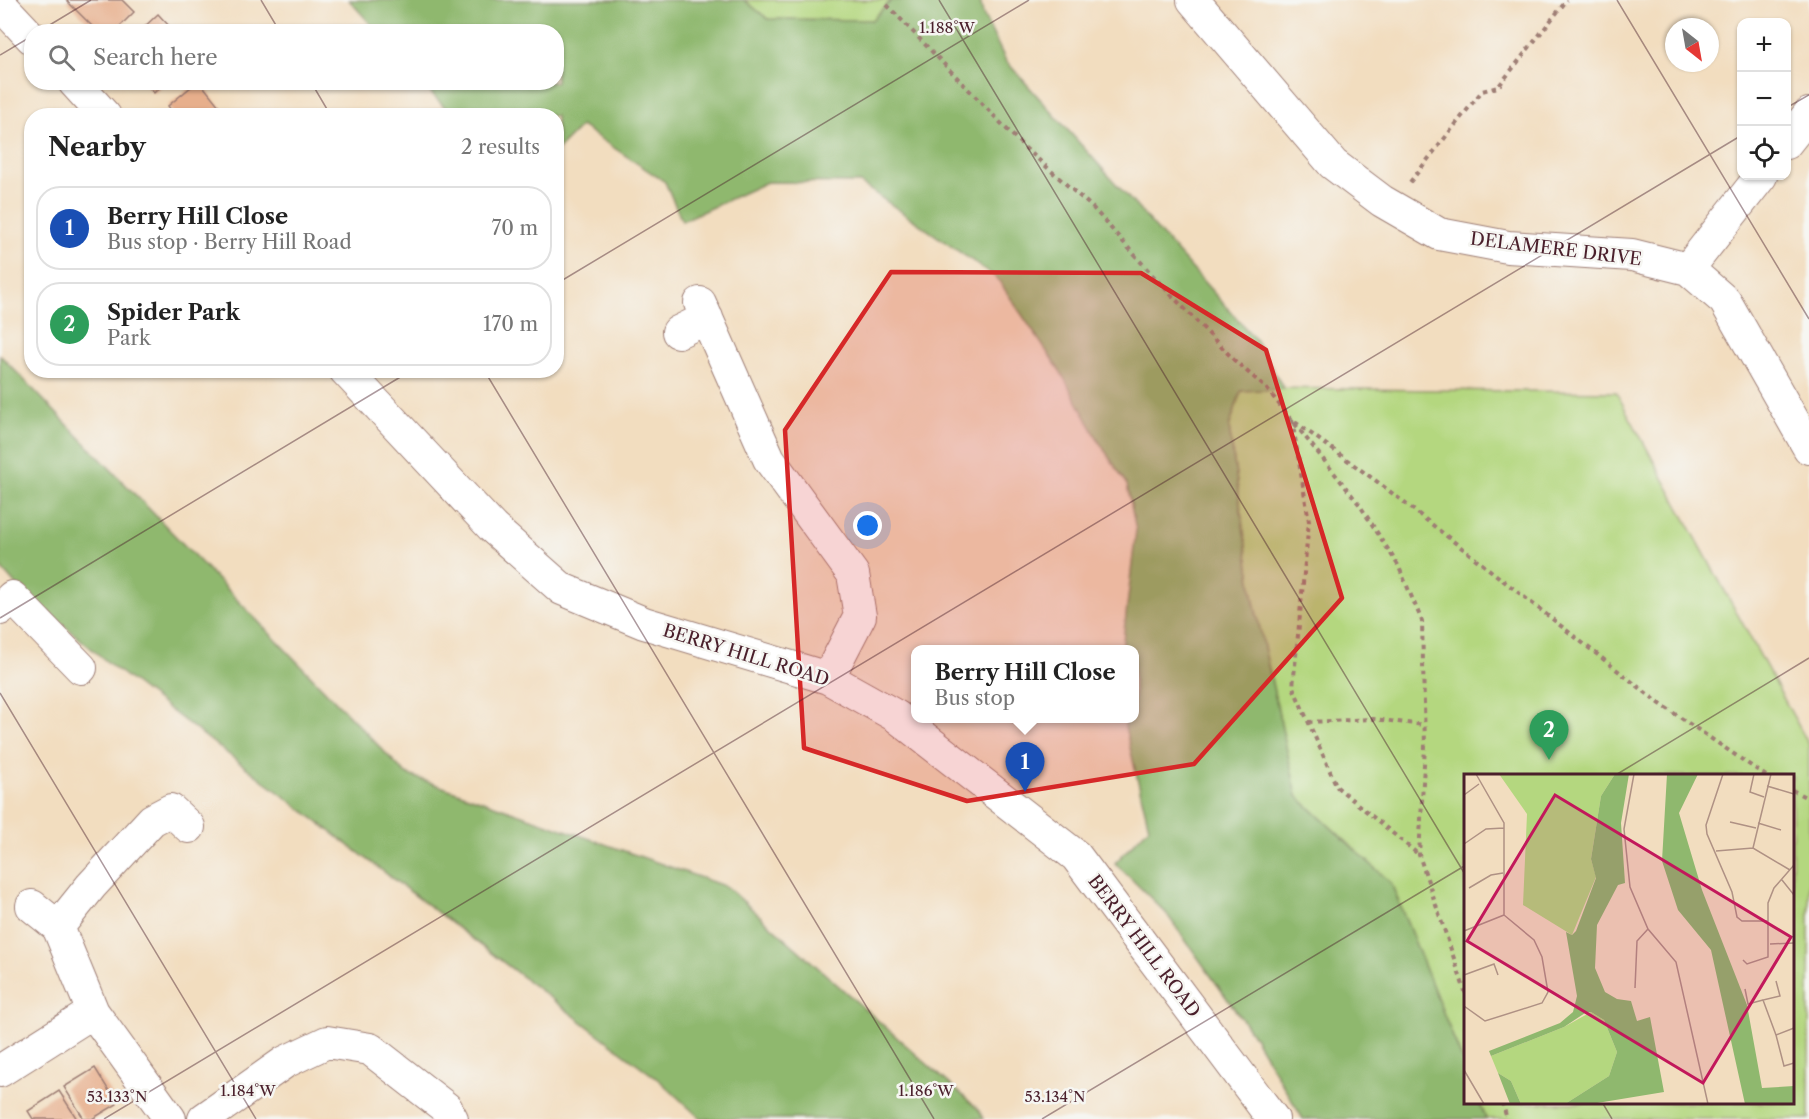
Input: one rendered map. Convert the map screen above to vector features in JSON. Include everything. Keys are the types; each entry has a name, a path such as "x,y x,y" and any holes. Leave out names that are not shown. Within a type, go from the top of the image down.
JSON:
{"street":[{"name":"DELAMERE DRIVE","path":"1192,0 1333,164 1391,206 1439,234 1508,247 1632,255 1688,269 1725,301 1809,448"},
{"path":"0,4 24,30"},
{"path":"81,90 98,108"},
{"path":"1791,137 1809,114"},
{"path":"1688,269 1758,180"},
{"path":"678,332 704,310 769,459 853,574 860,616 828,678"},
{"name":"BERRY HILL ROAD","path":"353,378 494,528 562,589 644,623 828,678 897,716 1076,856 1273,1119"},
{"path":"0,609 12,597 81,668"},
{"path":"58,927 152,820 171,810 189,827"},
{"path":"32,906 58,927 93,1012 170,1119"},
{"path":"0,1071 93,1012"},
{"path":"204,1119 285,1062 327,1042 370,1049 446,1108 452,1119"}],"path":[{"path":"1391,206 1482,91 1498,87 1567,0"},
{"path":"887,5 1023,146 1093,208 1156,279 1234,360 1266,388 1359,504 1398,565 1422,621 1424,724 1419,855 1464,988"},
{"path":"1292,420 1309,521 1293,687 1337,787 1419,855"},
{"path":"1292,420 1392,493 1659,703 1763,774"},
{"path":"1308,722 1373,719 1424,724"},
{"path":"1794,791 1809,799"},
{"path":"1503,1104 1507,1119"}],"highlighted area":[{"path":"891,272 1141,273 1266,350 1342,598 1194,764 967,801 804,748 785,430"}],"green space":[{"path":"349,0 744,0 768,19 872,20 892,0 980,0 983,14 1006,61 1255,339 1284,389 1241,391 1229,427 1254,602 1297,796 1391,883 1464,1065 1464,1104 1480,1104 1486,1119 1303,1119 1251,1032 1166,913 1115,863 1149,827 1125,727 1125,723 1139,723 1139,645 1122,645 1136,530 1127,485 1100,443 1060,371 997,278 860,183 767,182 682,221 665,182 581,126 564,143 564,108 445,108 429,90 564,90 564,24 371,24"},
{"path":"744,0 892,0 872,20 768,19"},
{"path":"0,355 406,774 727,887 979,1110 984,1119 701,1119 660,1081 112,666 16,585 0,567"},
{"path":"1266,388 1616,392 1809,745 1809,1119 1486,1119 1480,1104 1794,1104 1794,774 1464,774 1464,1065 1391,883 1297,796 1254,602 1229,427 1241,391"}],"building":[{"path":"66,0 122,0 134,12 122,24 90,24"},
{"path":"158,14 167,24 147,24"},
{"path":"187,90 206,90 221,108 169,108 168,106"},
{"path":"95,1068 117,1104 92,1119 84,1119 64,1087"},
{"path":"59,1091 77,1119 33,1119 28,1111"}],"place":[{"name":"Spider Park","path":"1549,760"},
{"name":"Berry Hill Close","path":"1025,792"}]}
